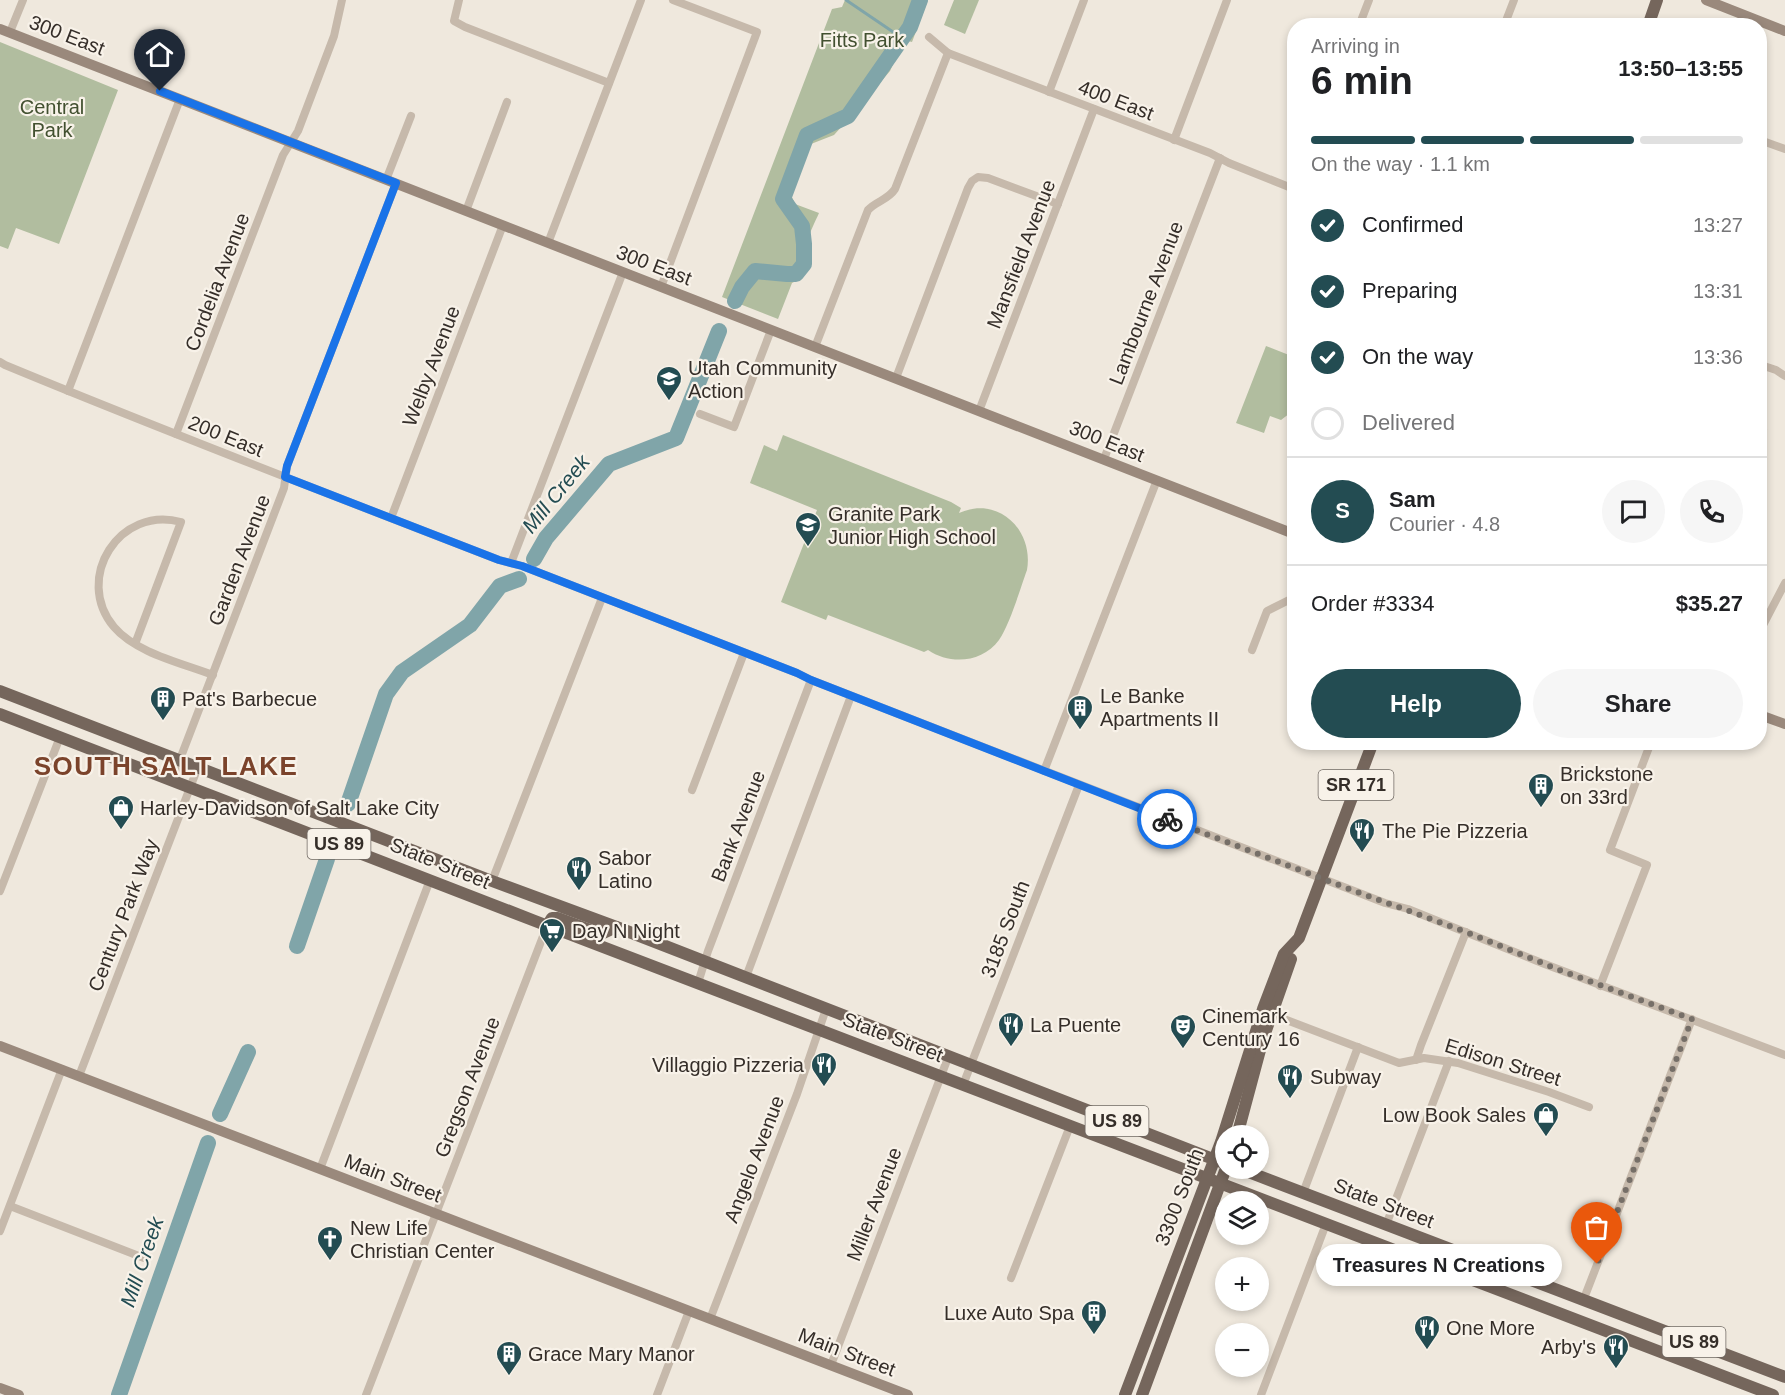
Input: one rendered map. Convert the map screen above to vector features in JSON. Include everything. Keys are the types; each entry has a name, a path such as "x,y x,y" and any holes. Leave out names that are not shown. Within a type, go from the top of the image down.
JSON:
{"main road":[{"path":"1651,18 1657,0"},
{"name":"State Street","path":"0,691 705,961 1215,1160"},
{"name":"State Street","path":"0,714 1773,1395"},
{"name":"3300 South","path":"1227,1125 1263,1009 1284,954 1299,938 1370,750"},
{"path":"547,926 552,918 558,918 601,934 616,927"},
{"name":"3300 South","path":"1240,1125 1263,1039 1292,956 1292,946"},
{"name":"3300 South","path":"1125,1395 1207,1178 1215,1168"},
{"name":"3300 South","path":"1142,1395 1222,1179"},
{"name":"State Street","path":"1267,1179 1785,1377"}],"street":[{"path":"5,31 23,0"},
{"name":"Cordelia Avenue","path":"176,434 282,158 298,131 334,36 342,0"},
{"path":"459,0 454,21 609,83"},
{"path":"548,243 641,0"},
{"path":"661,287 757,32 673,0"},
{"path":"1049,92 1084,0"},
{"path":"1173,140 1227,0"},
{"path":"1362,18 1369,0"},
{"path":"1507,18 1514,0"},
{"path":"1706,0 1752,18"},
{"path":"1767,24 1785,31"},
{"name":"300 East","path":"5,31 1287,531"},
{"name":"400 East","path":"929,37 948,53 1287,186"},
{"path":"815,347 868,210 890,196 895,189 948,53"},
{"path":"68,391 180,99"},
{"path":"466,211 507,102"},
{"name":"Mansfield Avenue","path":"979,411 1094,109"},
{"name":"Garden Avenue","path":"172,780 284,488 287,466 391,182 411,116"},
{"path":"1767,143 1785,149"},
{"name":"Lambourne Avenue","path":"1104,459 1220,158"},
{"path":"896,378 972,181 978,177 988,178 1058,204"},
{"name":"Welby Avenue","path":"391,518 503,225"},
{"path":"512,563 623,272"},
{"path":"699,414 734,427 771,330"},
{"name":"200 East","path":"0,362 285,477 797,673 851,696 1466,932 1600,986 1785,1055"},
{"path":"1767,367 1785,376"},
{"path":"1044,771 1157,480"},
{"path":"135,644 181,522 157,519 132,527 112,545 103,560 98,587 102,605 115,629 135,644 147,650 213,675"},
{"path":"1767,618 1785,584"},
{"path":"492,881 602,598"},
{"path":"1252,650 1267,611 1287,601"},
{"path":"692,790 744,653"},
{"name":"Bank Avenue","path":"698,983 811,680"},
{"path":"746,977 851,696"},
{"path":"1767,718 1785,724"},
{"path":"0,891 60,737"},
{"path":"1600,986 1647,865 1610,850 1648,750"},
{"name":"Century Park Way","path":"79,1076 198,767"},
{"name":"3185 South","path":"963,1085 1079,784"},
{"path":"320,1168 430,880"},
{"name":"Gregson Avenue","path":"366,1395 547,926"},
{"path":"1416,1060 1466,932"},
{"name":"Angelo Avenue","path":"710,1319 797,1094 826,1008"},
{"name":"Edison Street","path":"1271,1014 1399,1063 1424,1058 1449,1061 1537,1088 1589,1107"},
{"path":"1583,1301 1692,1019"},
{"name":"Main Street","path":"0,1046 908,1395"},
{"path":"1303,1193 1358,1047"},
{"name":"Miller Avenue","path":"831,1365 949,1056"},
{"path":"1386,1225 1449,1061"},
{"path":"0,1231 62,1069"},
{"path":"1011,1278 1070,1126"},
{"path":"10,1206 144,1258"},
{"path":"1261,1395 1326,1224"},
{"path":"657,1395 689,1311"},
{"path":"0,1388 19,1395"}],"green space":[{"name":"Fitts Park","path":"845,0 928,0 912,42 904,40 890,71 862,104 857,115 853,114 834,135 811,144 791,195 795,204 819,213 808,241 806,270 804,275 792,283 778,319 722,297 832,9 842,7"},
{"path":"954,0 979,0 965,34 944,25"},
{"name":"Central Park","path":"0,42 118,90 59,244 16,228 8,249 0,246"},
{"path":"1266,346 1287,354 1287,415 1281,420 1270,416 1264,433 1236,423"},
{"path":"783,435 951,502 961,508 959,513 973,509 987,509 1000,513 1010,520 1019,530 1025,542 1028,555 1027,570 1007,625 992,648 975,657 946,658 928,650 924,652 828,615 826,620 781,602 817,510 750,483 764,445 777,451"}],"waterway":[{"path":"846,0 902,38"},
{"name":"Mill Creek","path":"735,301 742,287 755,271 796,274 804,264 802,226 783,199 807,135 848,116 910,27 920,0"},
{"name":"Mill Creek","path":"534,559 546,538 609,464 676,438 719,331"},
{"name":"Mill Creek","path":"348,804 386,694 402,672 470,625 500,586 519,579"},
{"name":"Mill Creek","path":"297,946 327,859"},
{"name":"Mill Creek","path":"220,1114 248,1052"},
{"name":"Mill Creek","path":"119,1395 208,1143"}],"way so far":[{"path":"1167,819 1692,1019 1597,1264"}],"place":[{"name":"Utah Community Action","path":"669,402"},
{"name":"Granite Park Junior High School","path":"808,548"},
{"name":"Pat's Barbecue","path":"163,722"},
{"name":"Le Banke Apartments II","path":"1080,731"},
{"name":"Brickstone on 33rd","path":"1541,809"},
{"name":"Harley-Davidson of Salt Lake City","path":"121,831"},
{"name":"The Pie Pizzeria","path":"1362,854"},
{"name":"Sabor Latino","path":"579,892"},
{"name":"Day N Night","path":"552,954"},
{"name":"La Puente","path":"1011,1048"},
{"name":"Cinemark Century 16","path":"1183,1050"},
{"name":"Villaggio Pizzeria","path":"824,1088"},
{"name":"Subway","path":"1290,1100"},
{"name":"Low Book Sales","path":"1546,1138"},
{"name":"New Life Christian Center","path":"330,1262"},
{"name":"Treasures N Creations","path":"1597,1264"},
{"name":"Luxe Auto Spa","path":"1094,1336"},
{"name":"One More","path":"1427,1351"},
{"name":"Arby's","path":"1616,1370"},
{"name":"Grace Mary Manor","path":"509,1377"}],"district":[{"name":"SOUTH SALT LAKE","path":"166,766"}],"route":[{"path":"160,91 396,183 287,466 285,477 499,560 522,566 1167,819"}]}
